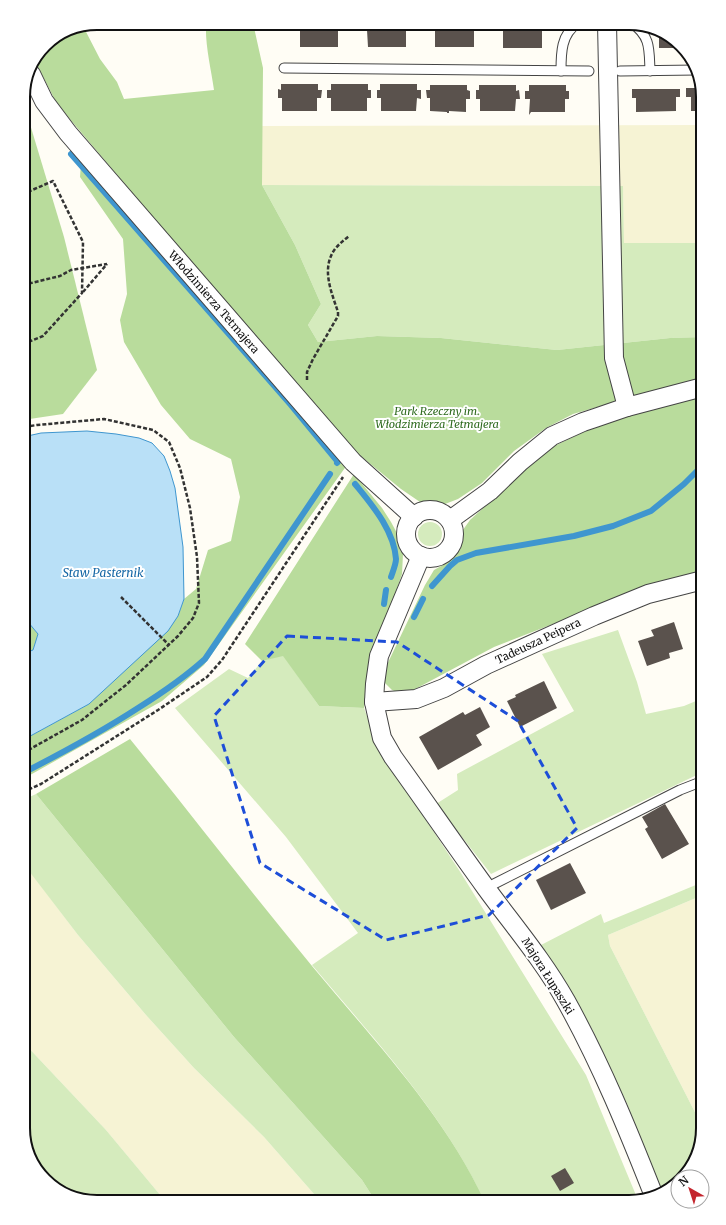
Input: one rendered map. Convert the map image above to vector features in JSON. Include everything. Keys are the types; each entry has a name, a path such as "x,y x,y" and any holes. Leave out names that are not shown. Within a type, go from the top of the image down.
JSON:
{"street":[{"path":"607,30 614,358 627,407"},
{"name":"Włodzimierza Tetmajera","path":"33,77 44,101 68,133 309,412 353,462 414,517"},
{"path":"450,520 490,490 520,462 552,436 583,422 627,407 696,389"},
{"path":"429,510 437,511 444,514 450,520 453,527 453,543 443,554 436,558 428,558 414,552 409,546 406,538 406,531 409,523 420,512 429,510"},
{"path":"374,702 379,656 421,556"},
{"name":"Tadeusza Peipera","path":"374,702 416,699 444,688 486,666 594,616 648,594 696,582"},
{"name":"Majora Łupaszki","path":"374,702 382,738 393,757 486,888 537,955 565,1000 602,1071 652,1191"}],"lane":[{"path":"562,71 562,46 566,36 572,30"},
{"path":"641,31 649,45 650,71"},
{"path":"284,68 589,71"},
{"path":"620,71 690,70"},
{"path":"486,888 680,790 696,784"}],"path":[{"path":"30,191 53,181 83,242 82,293"},
{"path":"309,412 307,372 320,346 338,316 328,280 330,256 349,236"},
{"path":"30,283 60,276 71,270 108,264 43,336 30,341"},
{"path":"30,426 104,419 153,430 169,442 180,468 190,508 197,557 198,603 193,618 169,645 126,685 88,716 30,749"},
{"path":"30,789 41,784 88,755 207,677 222,660 353,462"},
{"path":"121,597 169,645"}],"highlighted area":[{"path":"287,636 397,642 518,721 577,828 489,915 386,940 260,863 214,716"}],"shaded area":[{"path":"696,125 696,243 624,243 623,186 262,185 262,126"},
{"path":"30,871 78,935 146,1015 194,1068 264,1137 315,1195 160,1195 106,1130 30,1049"},
{"path":"696,898 696,1114 610,946 608,935"}],"green space":[{"name":"Park Rzeczny im. Włodzimierza Tetmajera","path":"206,30 255,30 263,68 262,185 295,245 321,304 308,325 318,342 377,336 441,338 557,350 670,338 696,337 696,379 573,414 546,428 514,451 482,483 458,499 445,504 433,505 420,502 401,489 357,453 246,328 69,118 55,100 38,66 44,56 63,39 86,31 100,59 117,82 124,99 214,90 207,49"},
{"path":"30,124 64,237 97,370 63,414 30,419"},
{"path":"81,163 347,465 204,665 162,701 30,775 30,736 89,704 178,616 184,599 196,589 208,550 231,541 240,497 231,459 190,439 161,405 124,342 120,320 127,294 123,239 80,177"},
{"path":"262,185 623,186 624,243 696,243 696,337 670,338 557,350 441,338 377,336 318,342 308,325 321,304 295,245"},
{"path":"696,397 696,575 653,585 494,647 404,695 392,690 383,681 383,673 425,585 434,570 443,565 457,546 460,534 470,520 548,449 590,429 636,412"},
{"path":"354,474 382,508 398,535 403,554 402,574 367,676 364,708 319,706 283,656 262,661 245,644"},
{"path":"430,522 435,523 441,529 441,539 435,545 430,546 425,545 419,539 418,534 419,529 425,523"},
{"path":"30,624 38,634 33,650 30,651"},
{"path":"618,630 637,682 646,714 684,706 696,701 696,775 491,874 436,804 458,790 457,774 574,711 542,654"},
{"path":"283,655 319,706 364,708 379,749 459,870 586,1075 636,1194 481,1195 468,1169 449,1138 406,1078 312,965 358,933 286,837 175,708 229,669 248,678 262,661"},
{"path":"130,739 289,938 406,1078 449,1138 468,1169 481,1195 372,1195 362,1180 234,1037 36,794"},
{"path":"36,794 234,1037 362,1180 372,1195 315,1195 264,1137 194,1068 146,1015 78,935 30,872 30,797"},
{"path":"696,885 696,898 608,935 610,946 696,1114 695,1137 689,1158 682,1169 670,1169 670,1181 658,1188 628,1106 592,1029 541,945 601,914 604,923"},
{"path":"30,1049 106,1130 160,1195 84,1194 60,1184 47,1172 37,1158 31,1141"}],"water":[{"name":"Staw Pasternik","path":"87,431 139,438 152,443 164,456 175,488 183,547 184,599 178,616 168,631 89,704 30,736 30,651 33,650 38,634 30,624 30,435 41,433"}],"building":[{"path":"300,30 338,30 338,47 300,47"},
{"path":"367,30 406,30 406,47 368,47"},
{"path":"435,30 474,30 474,47 435,47"},
{"path":"503,30 544,30 542,31 542,48 503,48"},
{"path":"659,37 674,48 659,48"},
{"path":"281,84 318,84 318,90 322,90 321,98 317,98 317,111 282,111 282,98 278,98 278,89 281,90"},
{"path":"331,84 368,84 368,90 371,90 371,98 367,98 367,111 331,111 331,98 327,98 327,90 331,90"},
{"path":"380,84 417,84 417,90 421,90 421,99 417,98 416,111 381,111 381,98 377,98 377,90 380,90"},
{"path":"430,85 467,85 467,90 470,91 470,99 466,99 466,112 449,111 449,113 447,113 430,111 430,98 427,98 426,90 430,90"},
{"path":"479,85 516,85 516,91 519,90 520,99 516,99 515,111 480,111 480,99 476,99 476,90 479,90"},
{"path":"529,85 566,85 566,91 569,91 569,99 565,99 565,112 531,112 529,115 530,99 525,99 525,91 529,91"},
{"path":"686,88 695,88 696,111 691,111 691,97 686,97"},
{"path":"632,89 680,89 680,97 676,97 676,111 636,112 636,98 632,98"},
{"path":"674,622 683,649 669,653 670,658 647,666 638,641 654,636 651,630"},
{"path":"544,681 557,708 520,727 507,701 516,697 515,695"},
{"path":"480,707 490,727 476,735 482,745 438,770 419,737 463,712 465,715"},
{"path":"665,804 689,844 662,859 645,829 648,827 642,817"},
{"path":"570,863 586,893 551,910 536,880"},
{"path":"565,1168 574,1183 560,1191 551,1176"}],"waterway":[{"path":"71,154 291,405 338,462 337,463"},
{"path":"432,586 457,560 476,553 574,536 613,526 651,511 684,484 696,472"},
{"path":"30,769 81,742 156,697 189,673 205,659 330,474"},
{"path":"355,484 381,518 391,538 396,559 391,577"},
{"path":"384,604 386,590"},
{"path":"414,617 423,599"}]}
